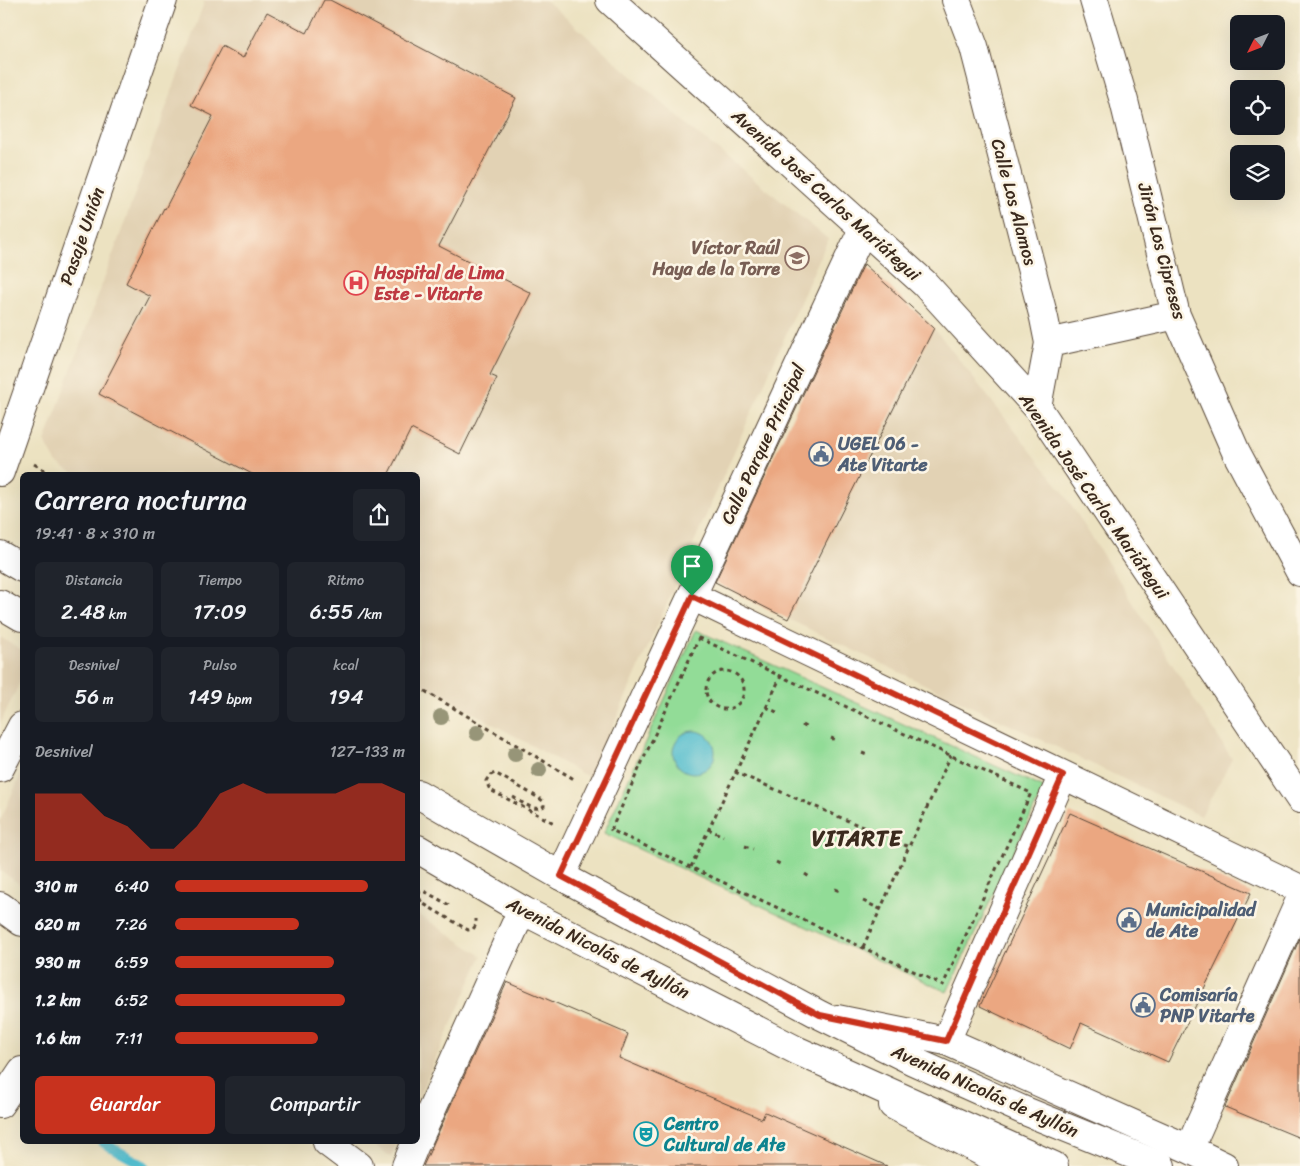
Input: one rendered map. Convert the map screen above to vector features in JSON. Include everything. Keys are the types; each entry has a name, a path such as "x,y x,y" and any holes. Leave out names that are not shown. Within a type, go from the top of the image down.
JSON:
{"street":[{"name":"Pasaje Unión","path":"0,472 163,0"},
{"name":"Avenida José Carlos Mariátegui","path":"610,0 924,283 1037,407 1300,799"},
{"name":"Calle Los Alamos","path":"956,0 974,47 1049,343 1037,407"},
{"name":"Jirón Los Cipreses","path":"1094,0 1124,101 1176,315 1236,452 1300,572"},
{"name":"Calle Parque Principal","path":"561,876 863,228"},
{"path":"1049,343 1176,315"},
{"path":"0,555 20,567"},
{"path":"692,596 1300,889"},
{"path":"0,604 20,616"},
{"path":"0,768 20,730"},
{"path":"946,1041 1063,775"},
{"name":"Avenida Nicolás de Ayllón","path":"420,795 561,876 820,1015 913,1061 1025,1111 1161,1166"},
{"name":"Avenida Nicolás de Ayllón","path":"420,849 522,910 798,1051 1054,1166"},
{"path":"1189,1149 1300,900"},
{"path":"0,906 20,921"},
{"path":"420,1134 522,910"},
{"path":"820,1015 946,1041 1224,1166"},
{"path":"798,1051 924,1123 1009,1166"},
{"path":"0,1104 20,1074"},
{"path":"330,1144 360,1166"},
{"path":"406,1166 416,1144"}],"path":[{"path":"699,638 951,756 1031,793 943,985 611,830 699,638"},
{"path":"726,670 738,674 744,686 742,699 733,708 726,709 719,708 709,701 705,689 710,678 720,671 726,670"},
{"path":"691,867 780,676"},
{"path":"420,688 575,780"},
{"path":"766,707 779,713"},
{"path":"802,726 809,729"},
{"path":"831,738 838,741"},
{"path":"862,753 867,755"},
{"path":"863,947 951,756"},
{"path":"735,772 909,847"},
{"path":"513,797 535,808 540,809 544,806 544,802 539,798 495,774 488,778 486,782 490,790 560,827"},
{"path":"708,829 723,836"},
{"path":"746,846 753,849"},
{"path":"776,862 782,865"},
{"path":"805,874 812,878"},
{"path":"835,889 840,891"},
{"path":"420,892 424,891 449,905"},
{"path":"420,898 422,903 468,930 473,930 477,920"},
{"path":"863,901 880,909"}],"shaded area":[{"name":"Hospital de Lima Este - Vitarte","path":"205,0 546,0 686,124 828,239 590,778 420,683 420,472 71,472 56,462 45,442"},
{"path":"934,328 1063,492 1232,759 1201,816 788,619"},
{"path":"0,637 20,649 20,682 0,724"},
{"path":"20,776 20,885 0,870 0,821"},
{"path":"420,915 482,956 420,1094"},
{"path":"372,1144 397,1144 391,1157"}],"green space":[{"path":"696,630 1044,788 947,992 604,833"}],"water":[{"path":"694,731 709,737 715,752 709,767 694,773 679,767 673,752 679,737"}],"building":[{"path":"324,0 330,0 516,98 439,246 531,293 490,375 497,378 460,454 411,429 390,472 248,472 99,394 150,296 126,283 213,116 191,105 222,46 243,58 267,12 307,33"},
{"name":"UGEL 06 - Ate Vitarte","path":"864,264 934,328 788,619 715,582"},
{"name":"Municipalidad de Ate","path":"1070,813 1251,893 1168,1062 1081,1023 1070,1049 980,1006"},
{"path":"1300,938 1300,1138 1225,1107"},
{"path":"507,982 628,1034 619,1058 762,1119 765,1112 887,1166 423,1166"}],"waterway":[{"path":"106,1144 145,1166"}],"place":[{"name":"Víctor Raúl Haya de la Torre","path":"797,258"},
{"name":"Hospital de Lima Este - Vitarte","path":"356,283"},
{"name":"UGEL 06 - Ate Vitarte","path":"821,454"},
{"name":"Municipalidad de Ate","path":"1129,920"},
{"name":"Comisaría PNP Vitarte","path":"1143,1005"},
{"name":"Centro Cultural de Ate","path":"646,1134"}],"district":[{"name":"VITARTE","path":"857,838"}],"route":[{"path":"692,596 1063,775 946,1041 820,1015 561,876 692,596"}]}
